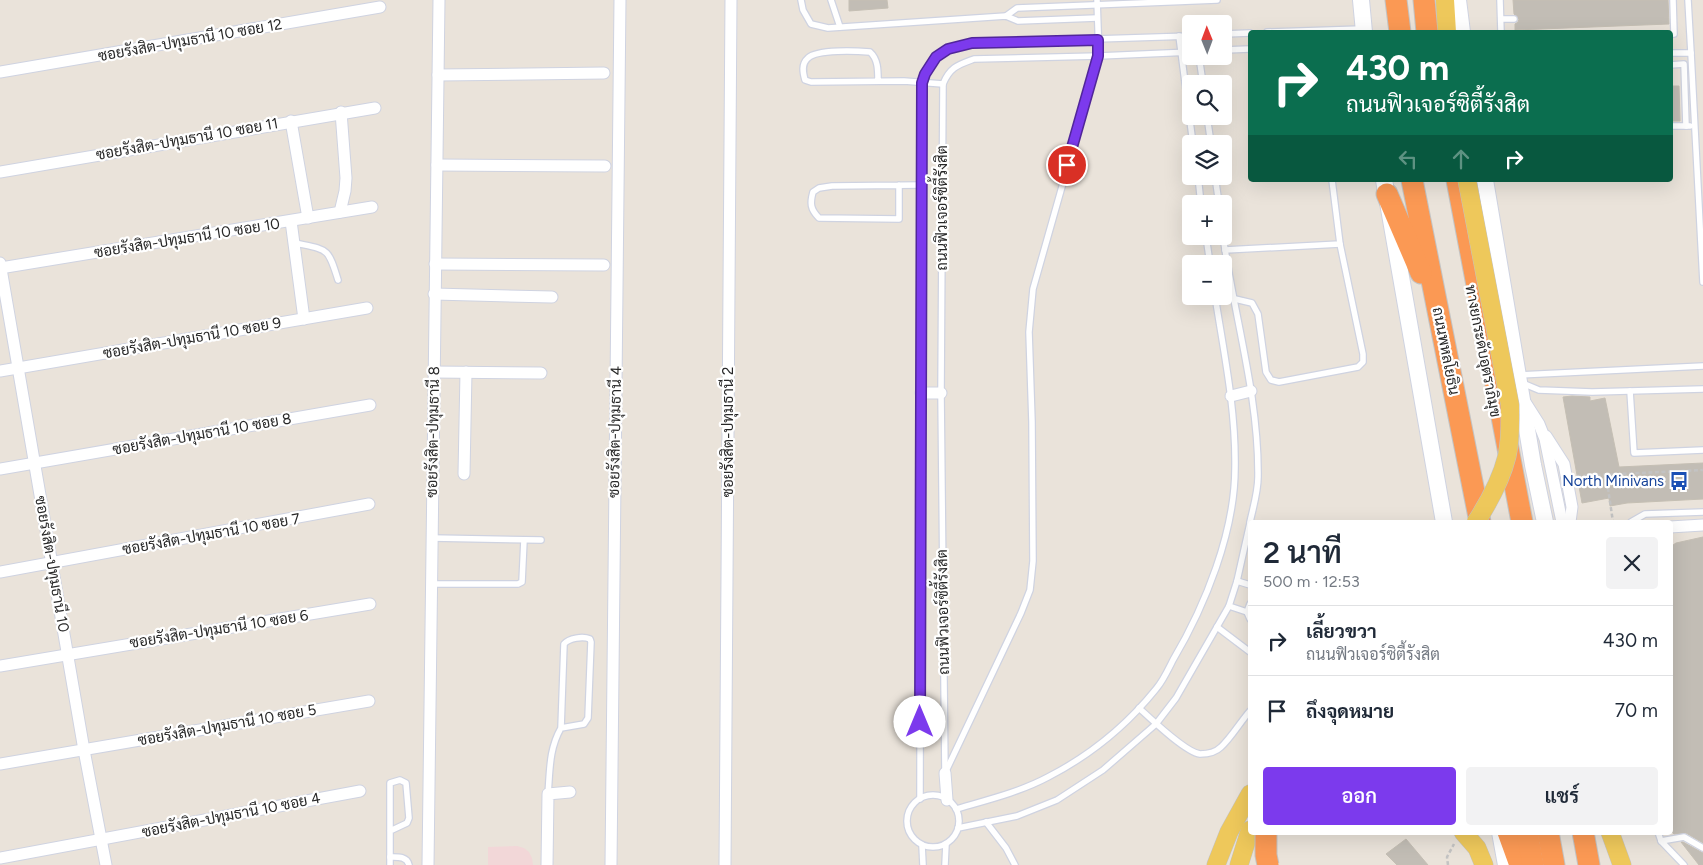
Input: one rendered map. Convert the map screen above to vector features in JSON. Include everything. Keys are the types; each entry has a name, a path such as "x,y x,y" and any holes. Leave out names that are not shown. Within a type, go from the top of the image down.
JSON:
{"highway":[{"path":"1386,0 1389,30"},
{"path":"1396,0 1400,30"},
{"path":"1424,0 1427,30"},
{"path":"1434,0 1436,30"},
{"name":"ทางยกระดับอุตราภิมุข","path":"1450,182 1516,520"},
{"path":"1457,182 1522,520"},
{"path":"1417,184 1423,278 1468,520"},
{"name":"ทางยกระดับอุตราภิมุข","path":"1417,184 1489,520"},
{"name":"ถนนพหลโยธิน","path":"1417,184 1480,520"},
{"path":"1386,187 1423,278"},
{"path":"1512,471 1535,520"},
{"path":"1266,835 1268,865"},
{"path":"1509,835 1520,865"},
{"path":"1528,835 1533,865"},
{"path":"1539,835 1544,865"},
{"path":"1549,835 1554,865"},
{"path":"1575,835 1581,865"},
{"path":"1584,835 1590,865"}],"main road":[{"path":"1361,0 1364,30"},
{"path":"1445,0 1447,30"},
{"path":"1458,0 1462,30"},
{"path":"1467,182 1505,379 1510,415 1507,455 1491,498 1477,520"},
{"path":"1485,182 1545,520"},
{"name":"ถนนพหลโยธิน","path":"1386,187 1444,520"},
{"path":"1216,865 1229,832 1248,798"},
{"path":"1239,865 1248,835"},
{"path":"1262,865 1272,835"},
{"path":"1465,835 1476,848 1484,865"},
{"path":"1501,835 1506,865"},
{"path":"1609,835 1614,865"},
{"path":"1610,835 1622,865"}],"street":[{"name":"ซอยรังสิต-ปทุมธานี 8","path":"428,865 439,0"},
{"name":"ซอยรังสิต-ปทุมธานี 4","path":"611,865 620,0"},
{"name":"ซอยรังสิต-ปทุมธานี 2","path":"725,865 731,0"},
{"name":"ซอยรังสิต-ปทุมธานี 10 ซอย 12","path":"0,72 380,7"},
{"path":"438,75 604,73"},
{"name":"ซอยรังสิต-ปทุมธานี 10 ซอย 11","path":"0,172 341,112 375,108"},
{"path":"340,212 346,178 341,112"},
{"path":"291,121 308,218"},
{"path":"437,165 605,166"},
{"name":"ซอยรังสิต-ปทุมธานี 10 ซอย 10","path":"0,266 372,207"},
{"path":"291,221 304,319"},
{"path":"435,264 604,266"},
{"name":"ซอยรังสิต-ปทุมธานี 10","path":"0,266 84,750 106,865"},
{"path":"434,294 552,297"},
{"name":"ซอยรังสิต-ปทุมธานี 10 ซอย 9","path":"0,371 367,308"},
{"path":"433,372 541,373"},
{"path":"464,474 466,372"},
{"path":"1520,385 1539,424 1562,461 1572,507 1570,520"},
{"path":"1231,396 1251,391"},
{"path":"921,393 941,393"},
{"name":"ซอยรังสิต-ปทุมธานี 10 ซอย 8","path":"0,469 370,405"},
{"path":"1539,424 1547,448 1562,520"},
{"name":"ซอยรังสิต-ปทุมธานี 10 ซอย 7","path":"0,572 369,504"},
{"path":"1673,527 1703,525"},
{"name":"ซอยรังสิต-ปทุมธานี 10 ซอย 6","path":"0,666 370,604"},
{"name":"ซอยรังสิต-ปทุมธานี 10 ซอย 5","path":"0,764 369,701"},
{"path":"945,773 948,800"},
{"name":"ซอยรังสิต-ปทุมธานี 10 ซอย 4","path":"0,858 360,791"},
{"path":"547,865 548,794 570,792"}],"lane":[{"path":"801,0 803,10 811,24 828,28 1006,16 1018,21 1097,18"},
{"path":"831,0 840,27"},
{"path":"1006,16 1018,8 1097,2 1217,0"},
{"path":"1500,0 1501,30"},
{"path":"1673,0 1673,34"},
{"path":"1688,0 1703,282"},
{"path":"945,773 1021,613 1030,590 1033,561 1029,332 1033,289 1098,56 1097,2"},
{"path":"1501,19 1514,19"},
{"path":"1232,34 1248,33"},
{"path":"1179,36 1192,135"},
{"name":"ถนนฟิวเจอร์ซิตี้รังสิต","path":"920,799 921,185 922,83 925,74 936,57 948,49 972,43 1179,36"},
{"path":"1232,50 1248,49"},
{"path":"878,81 876,63 874,56 870,52 820,53 808,57 804,64 805,80 811,82 904,81 943,84 949,72 957,65 974,59 1180,52"},
{"path":"1673,53 1690,53"},
{"path":"1673,65 1684,64 1686,126"},
{"name":"ถนนฟิวเจอร์ซิตี้รังสิต","path":"943,84 941,393 945,773"},
{"path":"1673,126 1694,126"},
{"path":"1235,299 1252,303 1258,314 1266,372 1271,380 1279,382 1358,367 1363,362 1363,354 1340,244 1332,182"},
{"path":"900,185 899,219 818,218 812,212 811,201 813,192 819,188 832,186 900,185 921,185"},
{"path":"295,243 315,247 326,252 331,257 338,280"},
{"path":"1225,250 1340,244"},
{"path":"1225,245 1256,429 1258,479 1251,520"},
{"path":"956,809 1014,792 1048,778 1084,756 1121,726 1157,688 1183,644 1206,597 1222,547 1233,497 1235,470 1231,396 1216,305"},
{"path":"1520,385 1703,366"},
{"path":"1520,385 1540,390 1592,392 1703,389"},
{"path":"1630,391 1634,453 1703,450"},
{"path":"1634,520 1645,514 1703,512"},
{"path":"958,828 1017,816 1057,800 1103,770 1156,724 1176,698 1229,606 1248,532"},
{"path":"432,538 541,540"},
{"path":"432,584 518,584 522,582 524,540"},
{"path":"1237,580 1248,584"},
{"path":"1229,606 1248,616"},
{"path":"1217,627 1248,650"},
{"path":"548,794 551,752 555,738 561,728 564,644 567,640 585,637 590,639 591,642 588,718 580,726 561,728"},
{"path":"1139,708 1156,724 1198,754 1209,753 1221,747 1248,713"},
{"path":"390,832 404,825 408,822 409,818 406,783 400,780 390,783 390,832 390,865"},
{"path":"934,795 948,800 956,809 958,828 956,834 946,844 930,847 922,845 911,836 907,822 910,809 920,799 934,795"},
{"path":"986,822 1006,848 1015,865"},
{"path":"1659,835 1661,841 1684,865"},
{"path":"1661,841 1684,837 1703,848"},
{"path":"945,865 946,844"},
{"path":"922,845 923,865"},
{"path":"390,857 405,859 409,865"}],"path":[{"path":"1566,477 1703,470"},
{"path":"1606,474 1613,520"},
{"path":"1446,857 1448,865"}],"shaded area":[{"path":"517,846 529,852 533,865 488,865 488,847"}],"building":[{"path":"849,0 887,0 888,8 849,11"},
{"path":"1513,0 1668,0 1669,24 1515,30 1515,24 1519,19 1514,14"},
{"path":"1673,86 1679,86 1680,121 1673,121"},
{"path":"1563,397 1590,397 1590,401 1605,398 1619,467 1703,463 1703,499 1627,503 1610,506 1609,498 1582,503"},
{"path":"1703,537 1703,843 1686,833 1673,833 1673,545"},
{"path":"1406,839 1428,865 1397,865 1386,854"},
{"path":"1681,842 1703,853 1703,865 1699,865"}],"place":[{"name":"North Minivans","path":"1679,481"}],"route":[{"path":"920,722 922,83 925,74 936,57 948,49 972,43 1098,40 1098,56 1067,165"}]}
